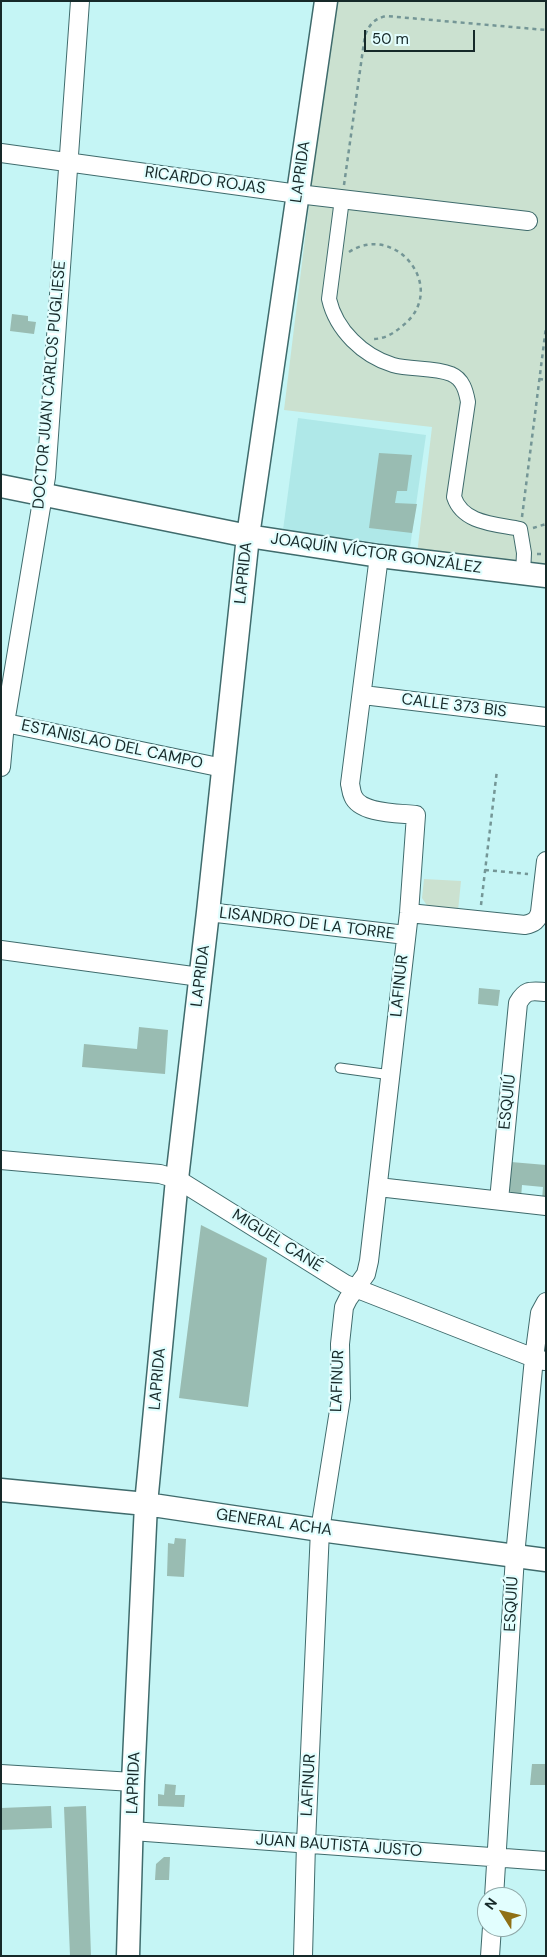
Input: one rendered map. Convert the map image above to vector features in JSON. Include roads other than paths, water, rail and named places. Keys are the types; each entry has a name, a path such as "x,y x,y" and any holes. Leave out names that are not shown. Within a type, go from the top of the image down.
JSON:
{"street":[{"name":"DOCTOR JUAN CARLOS PUGLIESE","path":"1,767 3,723 46,477 80,1"},
{"name":"LAPRIDA","path":"128,1956 133,1782 146,1504 177,1178 208,912 248,536 326,1"},
{"name":"RICARDO ROJAS","path":"1,153 298,194 528,221"},
{"path":"342,198 329,299 332,311 347,334 362,349 377,358 394,365 451,374 462,383 468,402 454,497 457,506 473,519 520,529 524,553 523,573"},
{"name":"JOAQUÍN VÍCTOR GONZÁLEZ","path":"1,486 248,536 379,556 546,576"},
{"path":"363,695 379,556"},
{"name":"CALLE 373 BIS","path":"363,695 546,717"},
{"name":"LAFINUR","path":"303,1956 306,1843 320,1530 341,1398 340,1332 344,1307 366,1274 370,1261 419,815 369,810 361,806 353,797 350,784 363,695"},
{"name":"ESTANISLAO DEL CAMPO","path":"3,723 223,768"},
{"name":"LISANDRO DE LA TORRE","path":"409,913 525,925 533,923 539,918 545,868"},
{"name":"LISANDRO DE LA TORRE","path":"208,912 406,936"},
{"path":"1,950 200,977"},
{"name":"ESQUIÚ","path":"499,1200 518,1003 523,994 530,991 546,992"},
{"name":"MIGUEL CANÉ","path":"1,1160 160,1174 177,1178 345,1284 540,1359"},
{"path":"378,1187 546,1206"},
{"name":"ESQUIÚ","path":"495,1887 515,1556 540,1359 543,1307"},
{"name":"GENERAL ACHA","path":"1,1490 146,1504 320,1530 546,1560"},
{"path":"1,1774 133,1782"},
{"name":"JUAN BAUTISTA JUSTO","path":"132,1831 546,1861"},
{"path":"490,1956 491,1937"}],"lane":[{"path":"340,1068 391,1075"}]}
